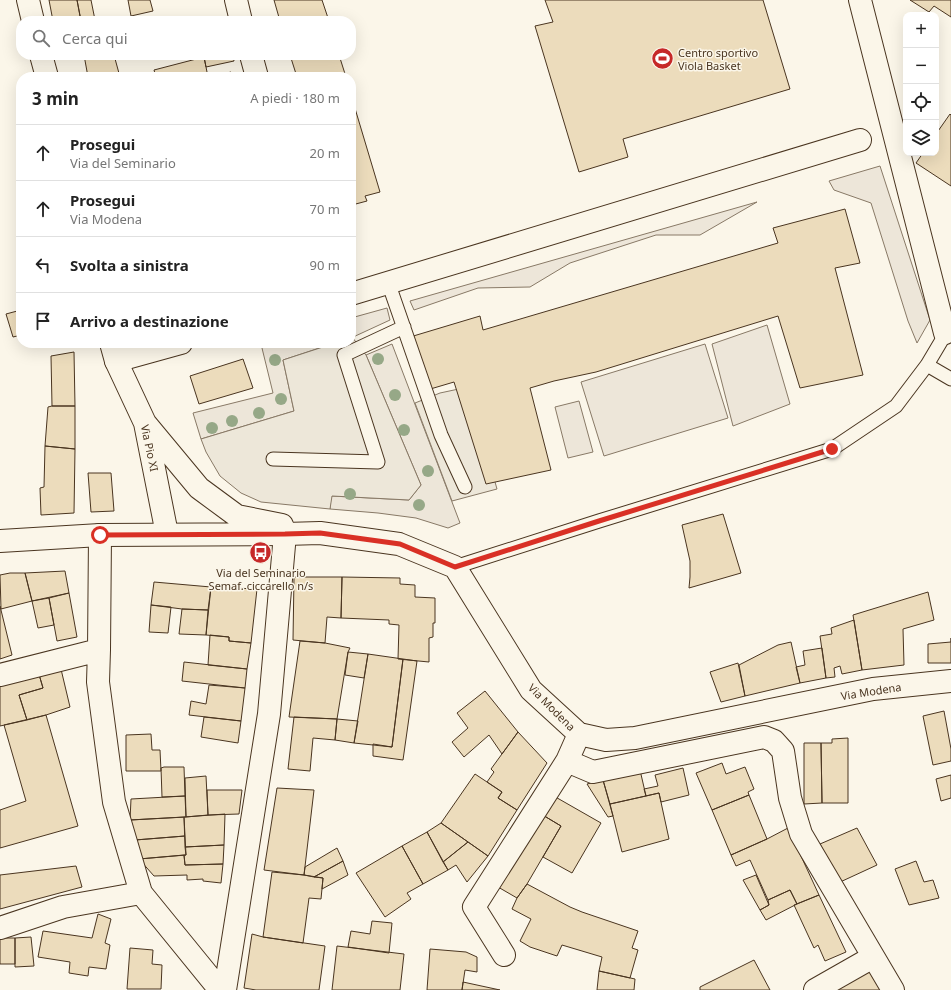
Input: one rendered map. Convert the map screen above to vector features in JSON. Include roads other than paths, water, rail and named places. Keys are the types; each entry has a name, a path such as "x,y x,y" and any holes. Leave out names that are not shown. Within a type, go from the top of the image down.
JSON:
{"street":[{"path":"28,0 32,16"},
{"path":"236,0 240,16"},
{"path":"860,0 948,329"},
{"path":"43,60 46,72"},
{"path":"252,60 256,72"},
{"path":"356,292 860,140"},
{"path":"114,352 144,348"},
{"name":"Via Pio XI","path":"114,352 145,423 167,534"},
{"path":"145,423 200,488 237,516 320,533 400,544 455,567"},
{"path":"0,541 100,535 320,533"},
{"path":"224,990 269,714 285,534"},
{"path":"100,535 98,682 114,802 141,893 220,990"},
{"name":"Via Modena","path":"455,567 531,690 579,734 606,740 635,738 873,689 951,681"},
{"path":"0,675 99,650"},
{"path":"504,955 474,907 567,761 579,734"},
{"path":"567,761 594,772 764,737 774,741 783,751 790,798 801,834 893,990"},
{"path":"0,928 63,907 141,893"},
{"path":"815,990 873,957"}],"lane":[{"path":"388,282 442,435 465,487"},
{"path":"273,459 378,462 344,354 404,327"},
{"path":"455,567 832,449 896,406 927,365 948,329"},
{"path":"927,365 951,379"}],"place":[{"name":"Centro sportivo Viola Basket","path":"662,58"},
{"name":"Via del Seminario Semaf. ciccarello n/s","path":"261,552"}]}
